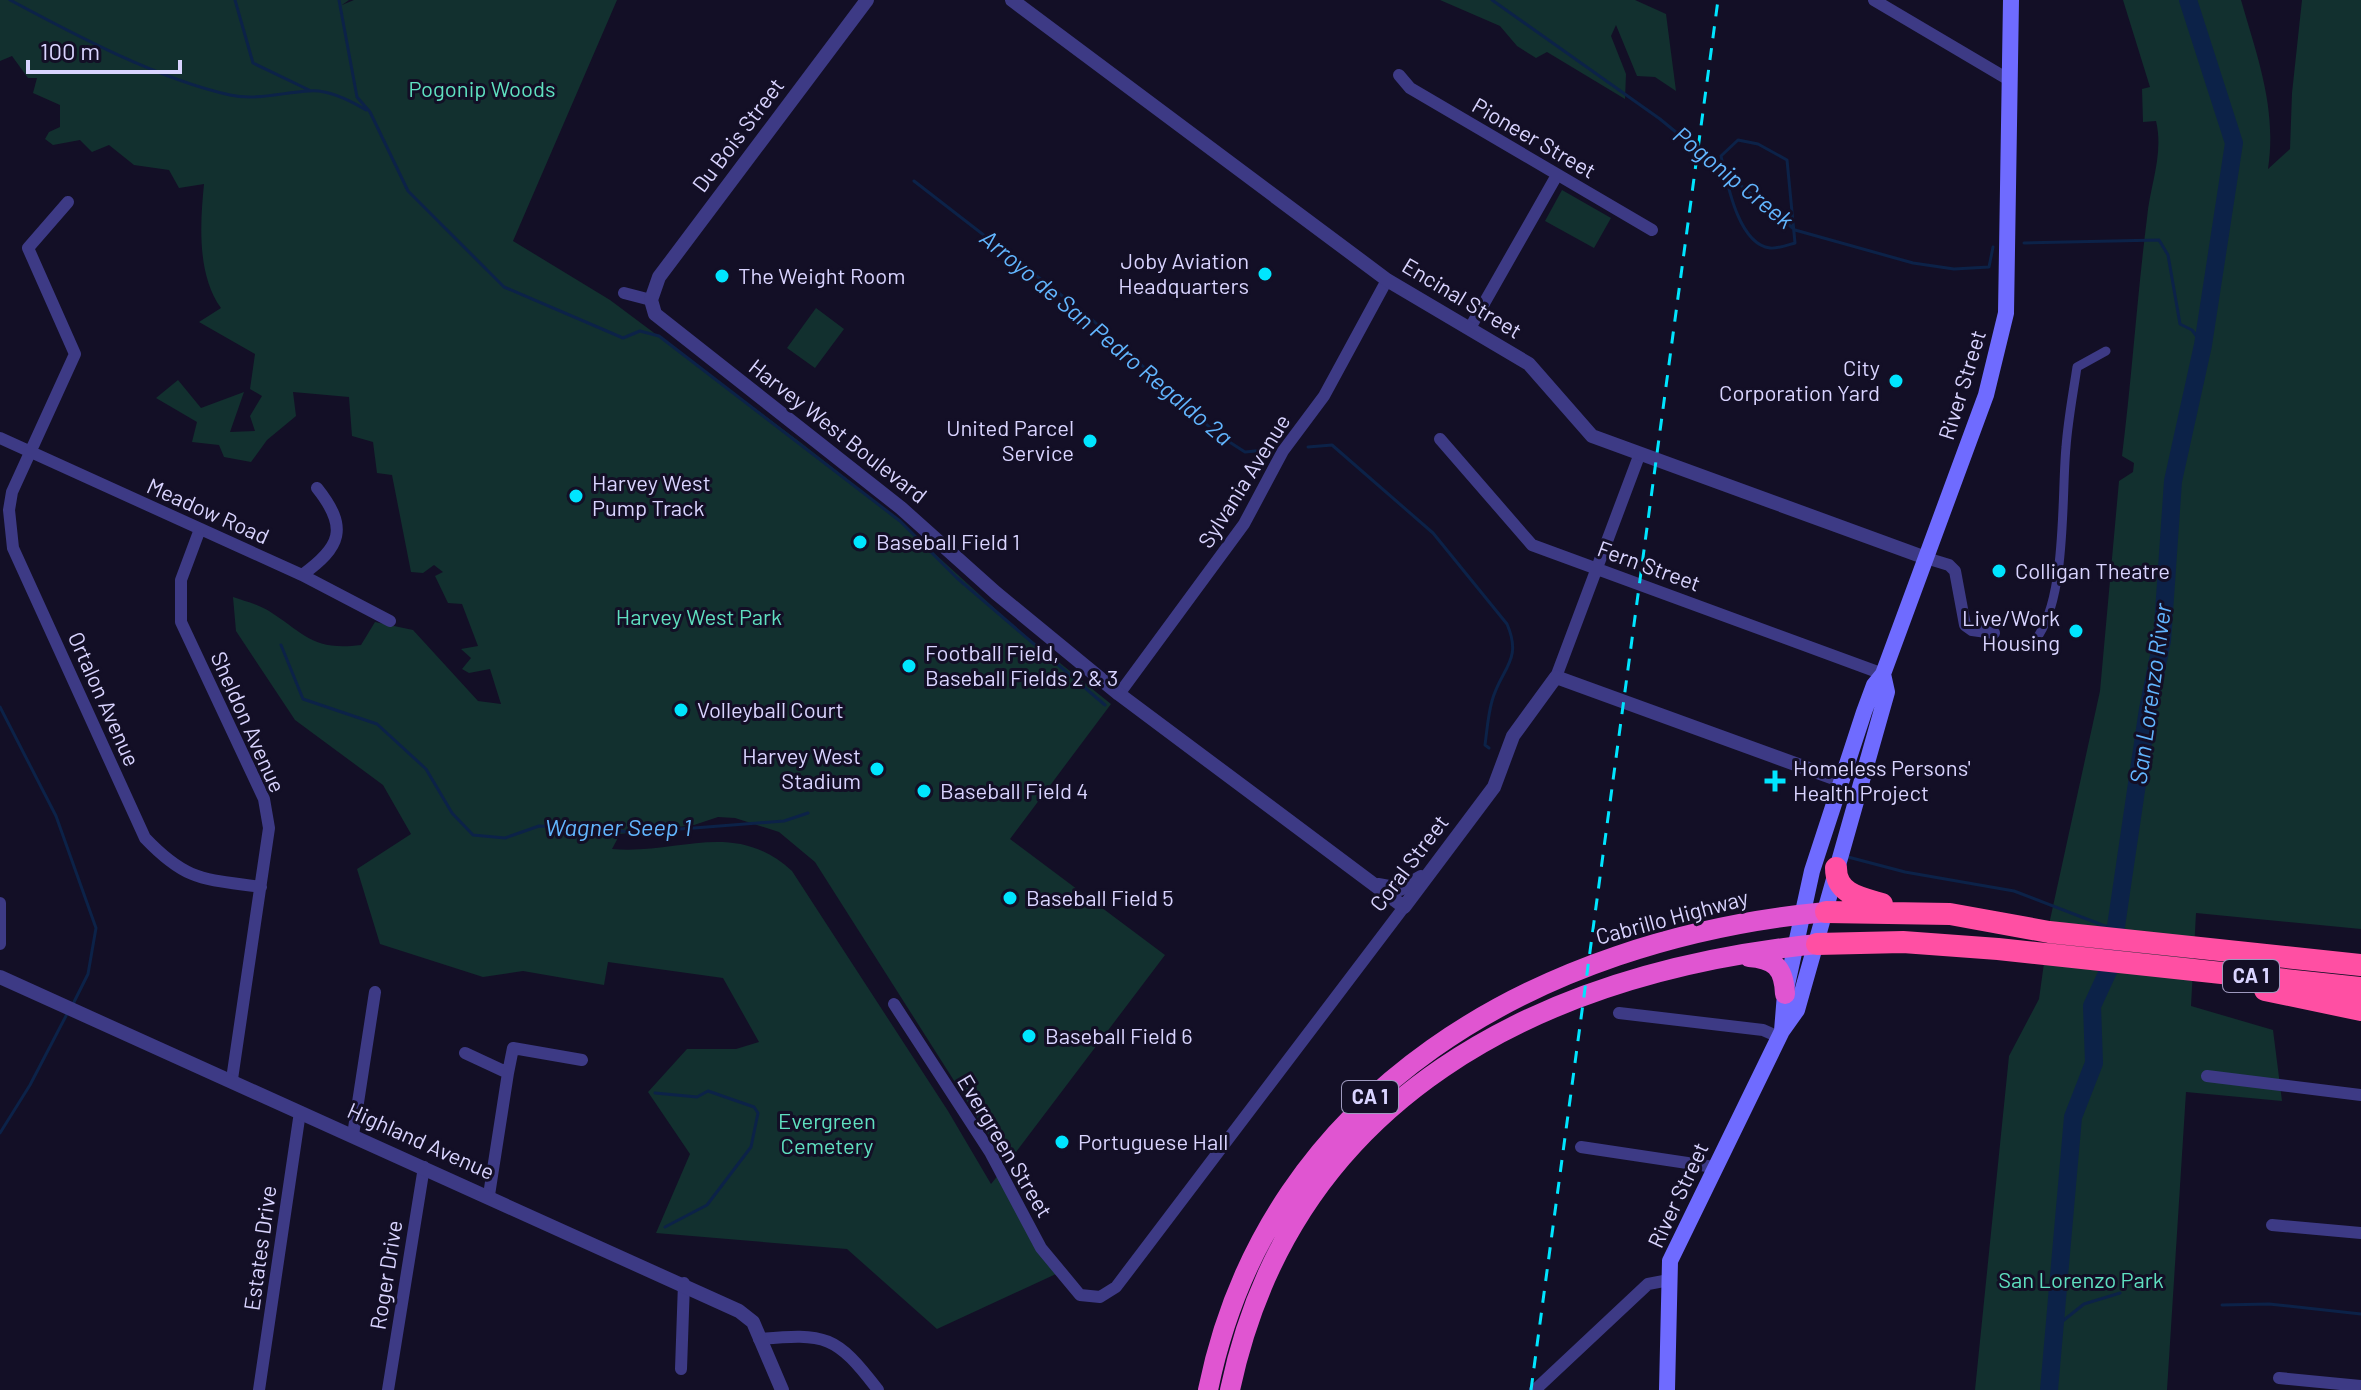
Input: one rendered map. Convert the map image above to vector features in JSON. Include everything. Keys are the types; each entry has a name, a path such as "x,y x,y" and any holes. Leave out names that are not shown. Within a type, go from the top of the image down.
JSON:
{"highway":[{"path":"1836,868 1838,881 1846,891 1906,911"},
{"name":"Cabrillo Highway","path":"1208,1390 1234,1299 1277,1210 1329,1139 1410,1063 1503,1005 1605,959 1710,930 1802,914 1906,911 1961,915 2048,942"},
{"name":"Cabrillo Highway","path":"1230,1390 1252,1312 1289,1232 1339,1161 1401,1098 1463,1052 1530,1018 1622,982 1729,955 1806,945 2048,942 2164,955 2361,988"},
{"path":"1729,955 1774,962 1782,973 1785,994"},
{"path":"2164,955 2361,1010"},
{"name":"Cabrillo Highway","path":"2164,955 2269,955 2361,965"},
{"path":"2269,955 2361,958"}],"main road":[{"name":"River Street","path":"1667,1390 1670,1261 1781,1034 1797,1010 1806,945 1802,914 1812,871 1874,685 1883,674 1986,395 2006,313 2011,0"},
{"name":"River Street","path":"1781,1034 1785,994 1806,945 1826,912 1887,692 1883,674"}],"street":[{"name":"Du Bois Street","path":"651,300 659,277 867,0"},
{"name":"Encinal Street","path":"1012,0 1387,280 1529,364 1592,436 1639,456 1926,558"},
{"path":"1874,0 2011,81"},
{"name":"Pioneer Street","path":"1399,75 1410,88 1652,230"},
{"path":"1470,328 1557,175"},
{"name":"Ortalon Avenue","path":"68,202 28,248 75,354 30,452 9,510 13,548 145,838 168,862 187,874 261,887"},
{"name":"Sylvania Avenue","path":"1119,694 1244,524 1283,451 1324,396 1387,280"},
{"path":"624,293 651,300"},
{"name":"Harvey West Boulevard","path":"651,300 655,314 665,324 891,499 996,593 1119,694 1404,907"},
{"path":"2030,646 2037,640 2053,596 2066,447 2077,367 2106,351"},
{"name":"Meadow Road","path":"0,438 302,575 390,621"},
{"name":"Fern Street","path":"1440,439 1532,545 1883,674"},
{"path":"1639,456 1556,677 1842,781"},
{"path":"302,575 331,551 337,535 337,518 317,488"},
{"name":"Sheldon Avenue","path":"200,529 181,580 181,622 264,799 269,828 232,1079"},
{"path":"1926,558 1949,565 1955,571 1965,625 1972,630 1994,633"},
{"name":"Coral Street","path":"1092,1298 1116,1287 1494,787 1513,736 1556,677"},
{"path":"1370,882 1400,889 1429,873"},
{"path":"0,903 0,944"},
{"name":"Highland Avenue","path":"0,977 684,1283 739,1311 753,1322 782,1390"},
{"path":"353,1135 375,992"},
{"name":"Evergreen Street","path":"894,1004 990,1152 1041,1248 1065,1281 1080,1295 1092,1298"},
{"path":"1619,1013 1668,1016 1781,1034"},
{"path":"489,1195 513,1048 582,1060"},
{"path":"465,1053 508,1073"},
{"path":"2207,1076 2361,1095"},
{"name":"Estates Drive","path":"259,1390 300,1112"},
{"path":"1581,1147 1714,1167"},
{"name":"Roger Drive","path":"388,1390 424,1167"},
{"path":"2272,1225 2361,1233"},
{"path":"1535,1390 1648,1284 1669,1280"},
{"path":"681,1369 684,1283"},
{"path":"759,1339 799,1335 833,1342 847,1352 878,1390"},
{"path":"2279,1378 2361,1386"}],"green space":[{"name":"Harvey West Park","path":"0,0 349,0 342,5 354,0 617,0 513,241 610,300 800,442 888,511 1015,627 1111,704 1010,839 1165,955 1007,1164 815,862 779,832 735,818 718,817 694,825 620,834 612,849 727,842 749,846 770,855 792,871 948,1111 991,1184 1000,1173 1056,1274 937,1329 847,1249 656,1233 690,1154 648,1092 687,1049 736,1049 759,1042 723,978 608,962 604,985 523,971 483,977 380,944 357,869 411,834 383,785 295,720 236,631 233,597 265,609 320,643 361,645 375,622 413,630 478,701 501,704 490,669 469,673 462,669 471,658 461,649 478,646 462,604 448,603 435,576 443,572 434,565 423,573 411,572 392,475 377,473 373,442 352,436 349,397 293,392 296,416 267,440 251,462 224,457 219,445 192,442 197,422 156,398 178,380 201,408 244,392 230,432 255,431 250,416 262,396 250,389 255,354 199,322 221,308 213,295 204,265 201,232 204,184 179,188 169,170 134,165 109,145 92,152 80,140 53,145 45,139 49,132 60,127 60,105 33,93 37,78 28,78 12,56 0,61"},
{"path":"1440,0 1635,0 1666,14 1676,91 1655,77 1637,76 1616,25 1611,36 1626,74 1625,99 1547,52 1536,58 1517,46 1500,26"},
{"name":"San Lorenzo Park","path":"2123,0 2241,0 2268,105 2268,169 2290,149 2292,93 2302,0 2361,0 2361,929 2196,913 2191,1006 2273,1030 2282,1101 2186,1092 2167,1390 1975,1390 2009,1056 2039,999 2050,920 2100,691 2119,481 2133,472 2134,463 2122,456 2158,133 2156,121 2143,122 2142,89 2150,87"},
{"path":"1562,190 1611,218 1594,248 1545,221"},
{"path":"816,308 844,329 815,368 787,348"}],"waterway":[{"path":"10,0 117,55 203,88 250,97 324,92 366,110"},
{"path":"235,0 253,63 309,90"},
{"path":"339,0 357,97 370,112 408,191 504,287 623,338 640,331 659,336 900,521 957,578 1105,705"},
{"name":"Pogonip Creek","path":"1492,0 1660,119 1795,230 1913,263 1954,269 1989,267 1993,247"},
{"name":"San Lorenzo River","path":"2049,1390 2073,1117 2094,1063 2092,1006 2110,967 2148,709 2162,641 2173,481 2203,345 2234,143 2188,0"},
{"path":"1738,140 1758,144 1787,160 1795,243 1770,248 1759,244 1742,224 1721,156 1738,140"},
{"name":"Arroyo de San Pedro Regaldo 2a","path":"914,181 1087,315 1217,434 1245,452 1265,450"},
{"name":"Pogonip Creek","path":"2024,243 2159,240 2168,255 2180,324 2192,330 2203,345"},
{"name":"Arroyo de San Pedro Regaldo 2a","path":"1308,447 1332,445 1433,533 1507,624 1512,656 1491,706 1485,745 1489,748"},
{"name":"Wagner Seep 1","path":"281,645 303,699 377,724 426,769 452,813 473,835 505,838 539,826 636,832 784,821 808,813"},
{"path":"0,707 56,816 96,928 88,974 72,1006"},
{"path":"1848,857 1905,872 2014,891 2110,928"},
{"path":"0,1133 30,1085 68,1012"},
{"path":"655,1093 697,1097 708,1091 754,1107 758,1113 751,1147 707,1205 665,1227"},
{"path":"2054,1328 2084,1304 2120,1293"},
{"path":"2222,1305 2269,1304 2361,1314"}],"railway":[{"path":"1531,1390 1718,0"}],"place":[{"name":"Joby Aviation Headquarters","path":"1265,274"},
{"name":"The Weight Room","path":"722,276"},
{"name":"City Corporation Yard","path":"1896,381"},
{"name":"United Parcel Service","path":"1090,441"},
{"name":"Harvey West Pump Track","path":"576,496"},
{"name":"Baseball Field 1","path":"860,542"},
{"name":"Colligan Theatre","path":"1999,571"},
{"name":"Live/Work Housing","path":"2076,631"},
{"name":"Football Field, Baseball Fields 2 & 3","path":"909,666"},
{"name":"Volleyball Court","path":"681,710"},
{"name":"Harvey West Stadium","path":"877,769"},
{"name":"Homeless Persons' Health Project","path":"1775,781"},
{"name":"Baseball Field 4","path":"924,791"},
{"name":"Baseball Field 5","path":"1010,898"},
{"name":"Baseball Field 6","path":"1029,1036"},
{"name":"Portuguese Hall","path":"1062,1142"}],"park label":[{"name":"Pogonip Woods","path":"482,89"},
{"name":"Evergreen Cemetery","path":"827,1134"}]}
